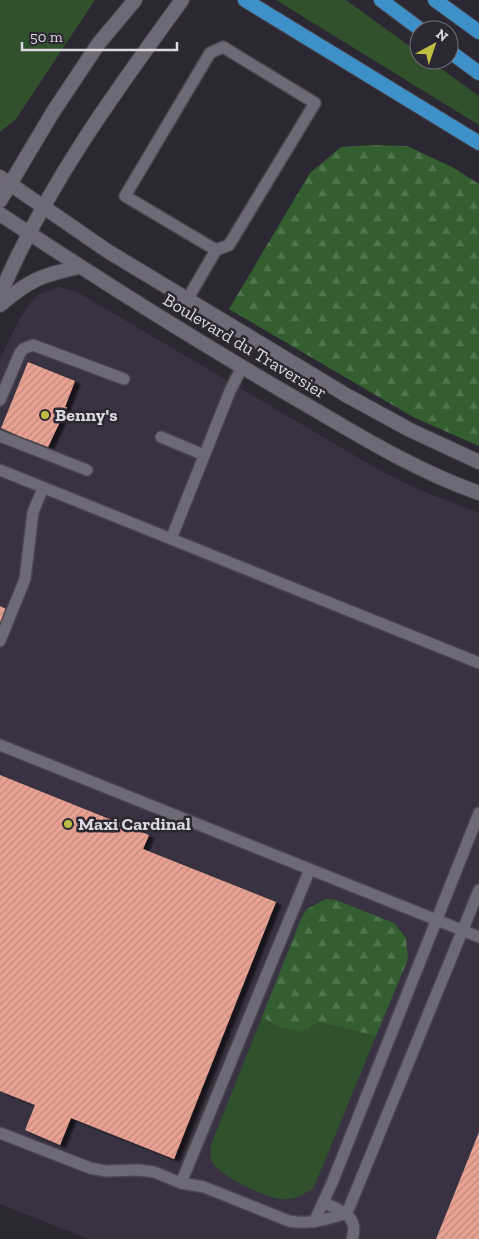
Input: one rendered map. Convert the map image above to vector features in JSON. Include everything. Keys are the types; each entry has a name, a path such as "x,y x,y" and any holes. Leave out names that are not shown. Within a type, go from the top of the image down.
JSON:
{"highway":[{"path":"245,0 479,143"},
{"path":"381,0 409,21"},
{"path":"435,0 479,32"},
{"path":"459,58 479,73"}],"street":[{"path":"0,201 5,180 99,43 135,0"},
{"path":"0,295 28,232 43,206 116,92 182,0"},
{"name":"Boulevard du Traversier","path":"5,180 101,247 187,300 394,421 452,451 479,462"},
{"name":"Boulevard du Traversier","path":"0,214 79,267 242,367 397,457 479,492"},
{"path":"0,305 20,288 37,278 79,267"}],"lane":[{"path":"187,300 216,250 229,245 315,103 222,47 210,53 124,196 216,250"},
{"path":"0,400 20,353 23,349 33,345 124,379"},
{"path":"171,539 204,455 242,367"},
{"path":"0,436 87,470"},
{"path":"161,438 204,455"},
{"path":"0,470 479,663"},
{"path":"0,641 25,579 33,512 43,488"},
{"path":"0,745 479,937"},
{"path":"314,1222 479,813"},
{"path":"181,1183 310,869"},
{"path":"348,1214 479,890"},
{"path":"0,1133 90,1168 106,1171 138,1170 154,1172 181,1183 204,1188 289,1222 302,1224 348,1214"},
{"path":"323,1202 348,1214 354,1226 352,1239"}],"shaded area":[{"path":"58,287 72,290 84,296 379,470 415,488 479,513 479,1239 89,1239 0,1204 0,359 20,318 31,302 38,295"}],"green space":[{"path":"0,0 95,0 16,119 0,132"},
{"path":"276,0 346,0 409,46 409,70 443,70 479,96 479,125"},
{"path":"373,145 407,146 452,167 479,184 479,446 413,417 229,309 310,173 341,147"},
{"path":"326,899 336,900 394,923 406,938 408,959 376,1036 319,1022 301,1032 277,1026 262,1017 301,919 307,909"},
{"path":"262,1017 278,1026 319,1022 376,1036 314,1187 291,1199 275,1198 266,1195 233,1179 216,1167 210,1152 212,1142"}],"building":[{"path":"28,362 75,381 65,407 67,407 48,447 27,439 26,443 15,439 17,435 1,428"},
{"path":"0,606 6,609 0,624"},
{"path":"0,775 149,835 143,849 276,902 174,1159 71,1118 60,1145 25,1130 35,1105 0,1091"},
{"path":"479,1132 479,1239 436,1239 451,1202"}],"place":[{"name":"Benny's","path":"45,415"},
{"name":"Maxi Cardinal","path":"68,824"}]}
